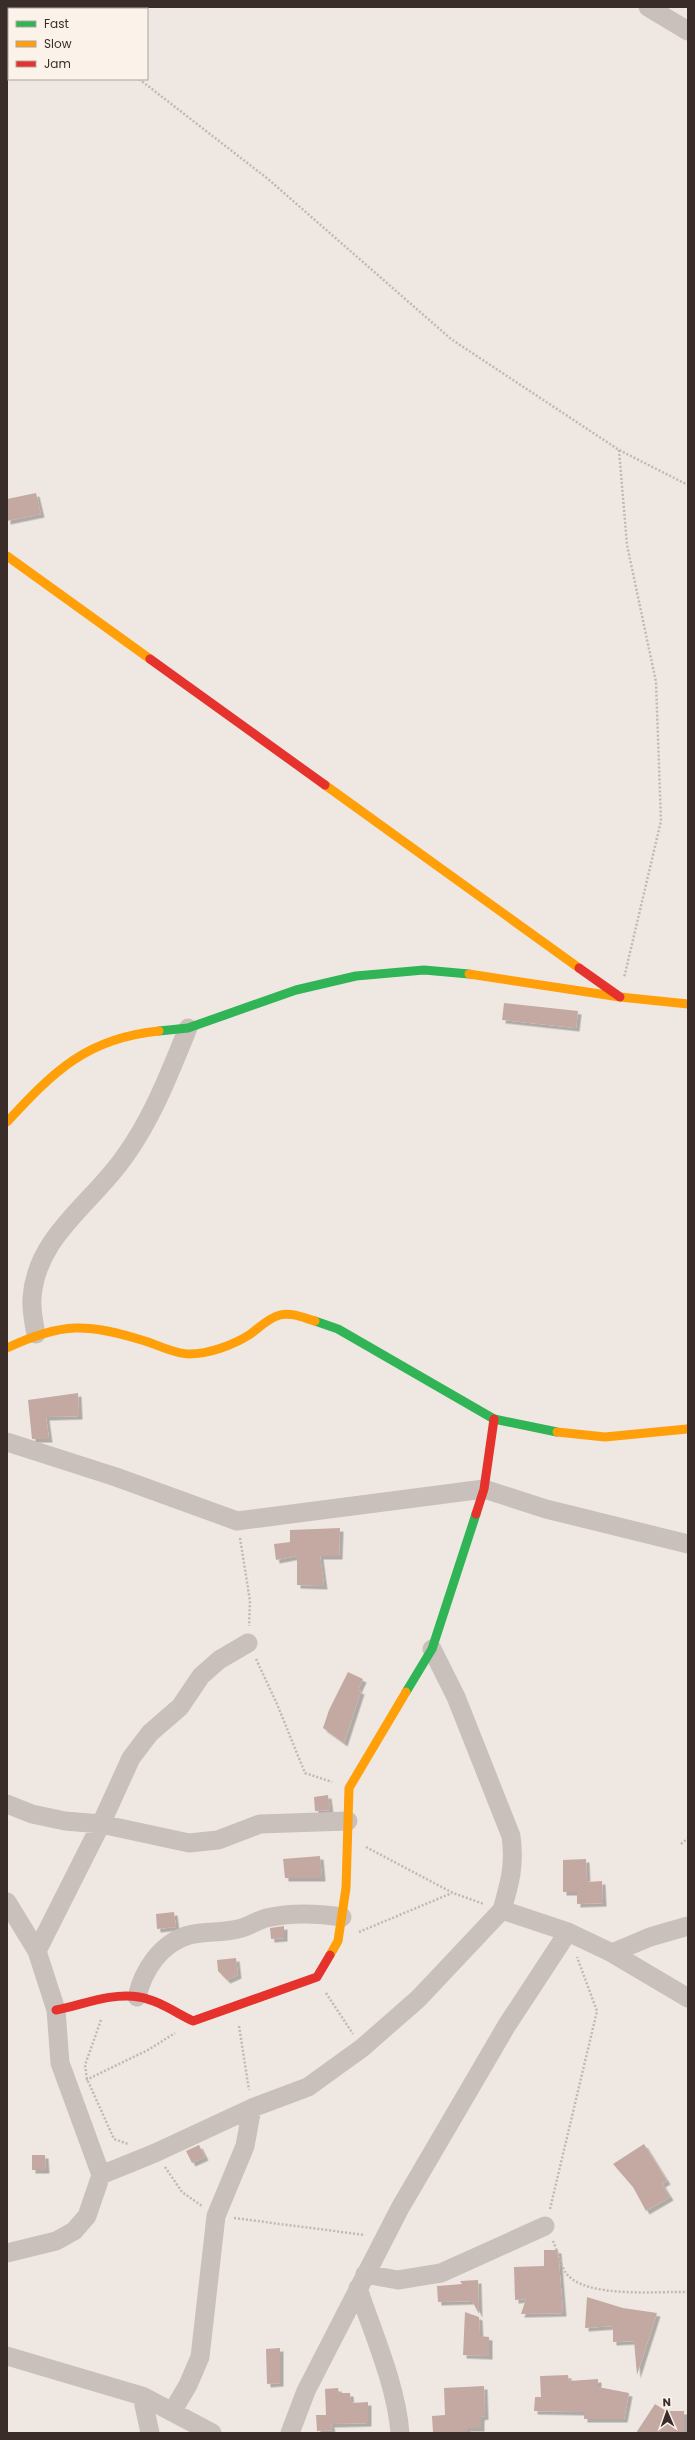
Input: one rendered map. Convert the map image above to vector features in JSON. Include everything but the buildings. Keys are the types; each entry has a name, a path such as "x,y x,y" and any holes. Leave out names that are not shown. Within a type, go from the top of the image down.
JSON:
{"street":[{"path":"648,7 688,32"},
{"path":"7,556 620,997"},
{"path":"7,1122 48,1078 79,1055 113,1039 146,1032 188,1028 296,990 356,976 424,970 497,977 620,997 688,1004"},
{"path":"36,1334 32,1298 40,1265 51,1240 125,1157 161,1094 188,1028"},
{"path":"7,1348 36,1334 69,1327 110,1330 188,1354 222,1348 249,1336 267,1321 280,1315 296,1315 338,1329 494,1420 542,1431 605,1437 688,1432"},
{"path":"56,2010 124,1996 137,1997 150,2000 193,2021 317,1977 338,1941 346,1888 349,1788 432,1649 484,1489 494,1420"},
{"path":"7,1442 116,1477 237,1521 269,1519 360,1504 484,1489 546,1509 688,1544"},
{"path":"37,1951 101,1824 131,1758 150,1733 180,1707 201,1676 219,1660 248,1643"},
{"path":"101,2175 155,2154 252,2108 308,2087 362,2048 418,1999 502,1910 513,1874 514,1854 511,1836 456,1697 432,1649"},
{"path":"7,1804 32,1814 65,1821 101,1824 189,1843 218,1840 260,1824 348,1830"},
{"path":"7,1902 37,1951 56,2010 60,2063 68,2091 101,2175 87,2216 74,2231 56,2242 7,2253"},
{"path":"502,1910 568,1932 612,1953 688,1998"},
{"path":"137,1997 141,1979 151,1963 170,1943 189,1935 237,1930 265,1918 289,1914 310,1912 342,1916"},
{"path":"612,1953 650,1937 688,1926"},
{"path":"290,2433 306,2391 384,2237 507,2025 568,1932"},
{"path":"172,2412 188,2385 200,2357 216,2216 245,2146 252,2108"},
{"path":"362,2281 398,2280 441,2273 545,2226"},
{"path":"362,2281 399,2421 400,2433"},
{"path":"7,2356 142,2396 212,2433"},
{"path":"142,2396 150,2433"}],"path":[{"path":"139,80 268,178 451,339 619,450 688,485"},
{"path":"619,450 627,545 656,682 661,821 620,997"},
{"path":"237,1521 250,1601 248,1643 277,1704 305,1773 349,1788"},
{"path":"348,1830 453,1893 502,1910"},
{"path":"681,1844 688,1838"},
{"path":"338,1941 453,1893"},
{"path":"568,1932 597,2010 557,2184 545,2226 560,2255 566,2273 579,2282 597,2290 688,2292"},
{"path":"317,1977 362,2048"},
{"path":"108,2000 85,2065 87,2079 114,2139 155,2154 182,2192 216,2216 384,2237"},
{"path":"234,2006 244,2044 252,2108"},
{"path":"68,2091 87,2079 148,2050 193,2021"}],"traffic: fast":[{"path":"159,1031 188,1028 296,990 356,976 424,970 469,974"},
{"path":"315,1321 338,1329 494,1419 557,1432"},
{"path":"406,1692 432,1649 476,1514"}],"traffic: slow":[{"path":"7,556 150,659"},
{"path":"325,785 579,968"},
{"path":"469,974 620,997 688,1004"},
{"path":"7,1122 40,1087 74,1060 92,1049 111,1041 159,1031"},
{"path":"7,1348 26,1339 44,1333 75,1328 91,1328 125,1335 178,1353 197,1354 213,1351 236,1342 249,1335 276,1316 284,1314 293,1315 315,1321"},
{"path":"557,1432 605,1437 687,1429"},
{"path":"330,1955 338,1941 346,1888 349,1788 406,1692"}],"traffic: jam":[{"path":"150,659 325,785"},
{"path":"579,968 620,997"},
{"path":"476,1514 484,1489 494,1419"},
{"path":"56,2010 97,2000 118,1996 129,1996 153,2001 193,2021 317,1977 330,1955"}]}
